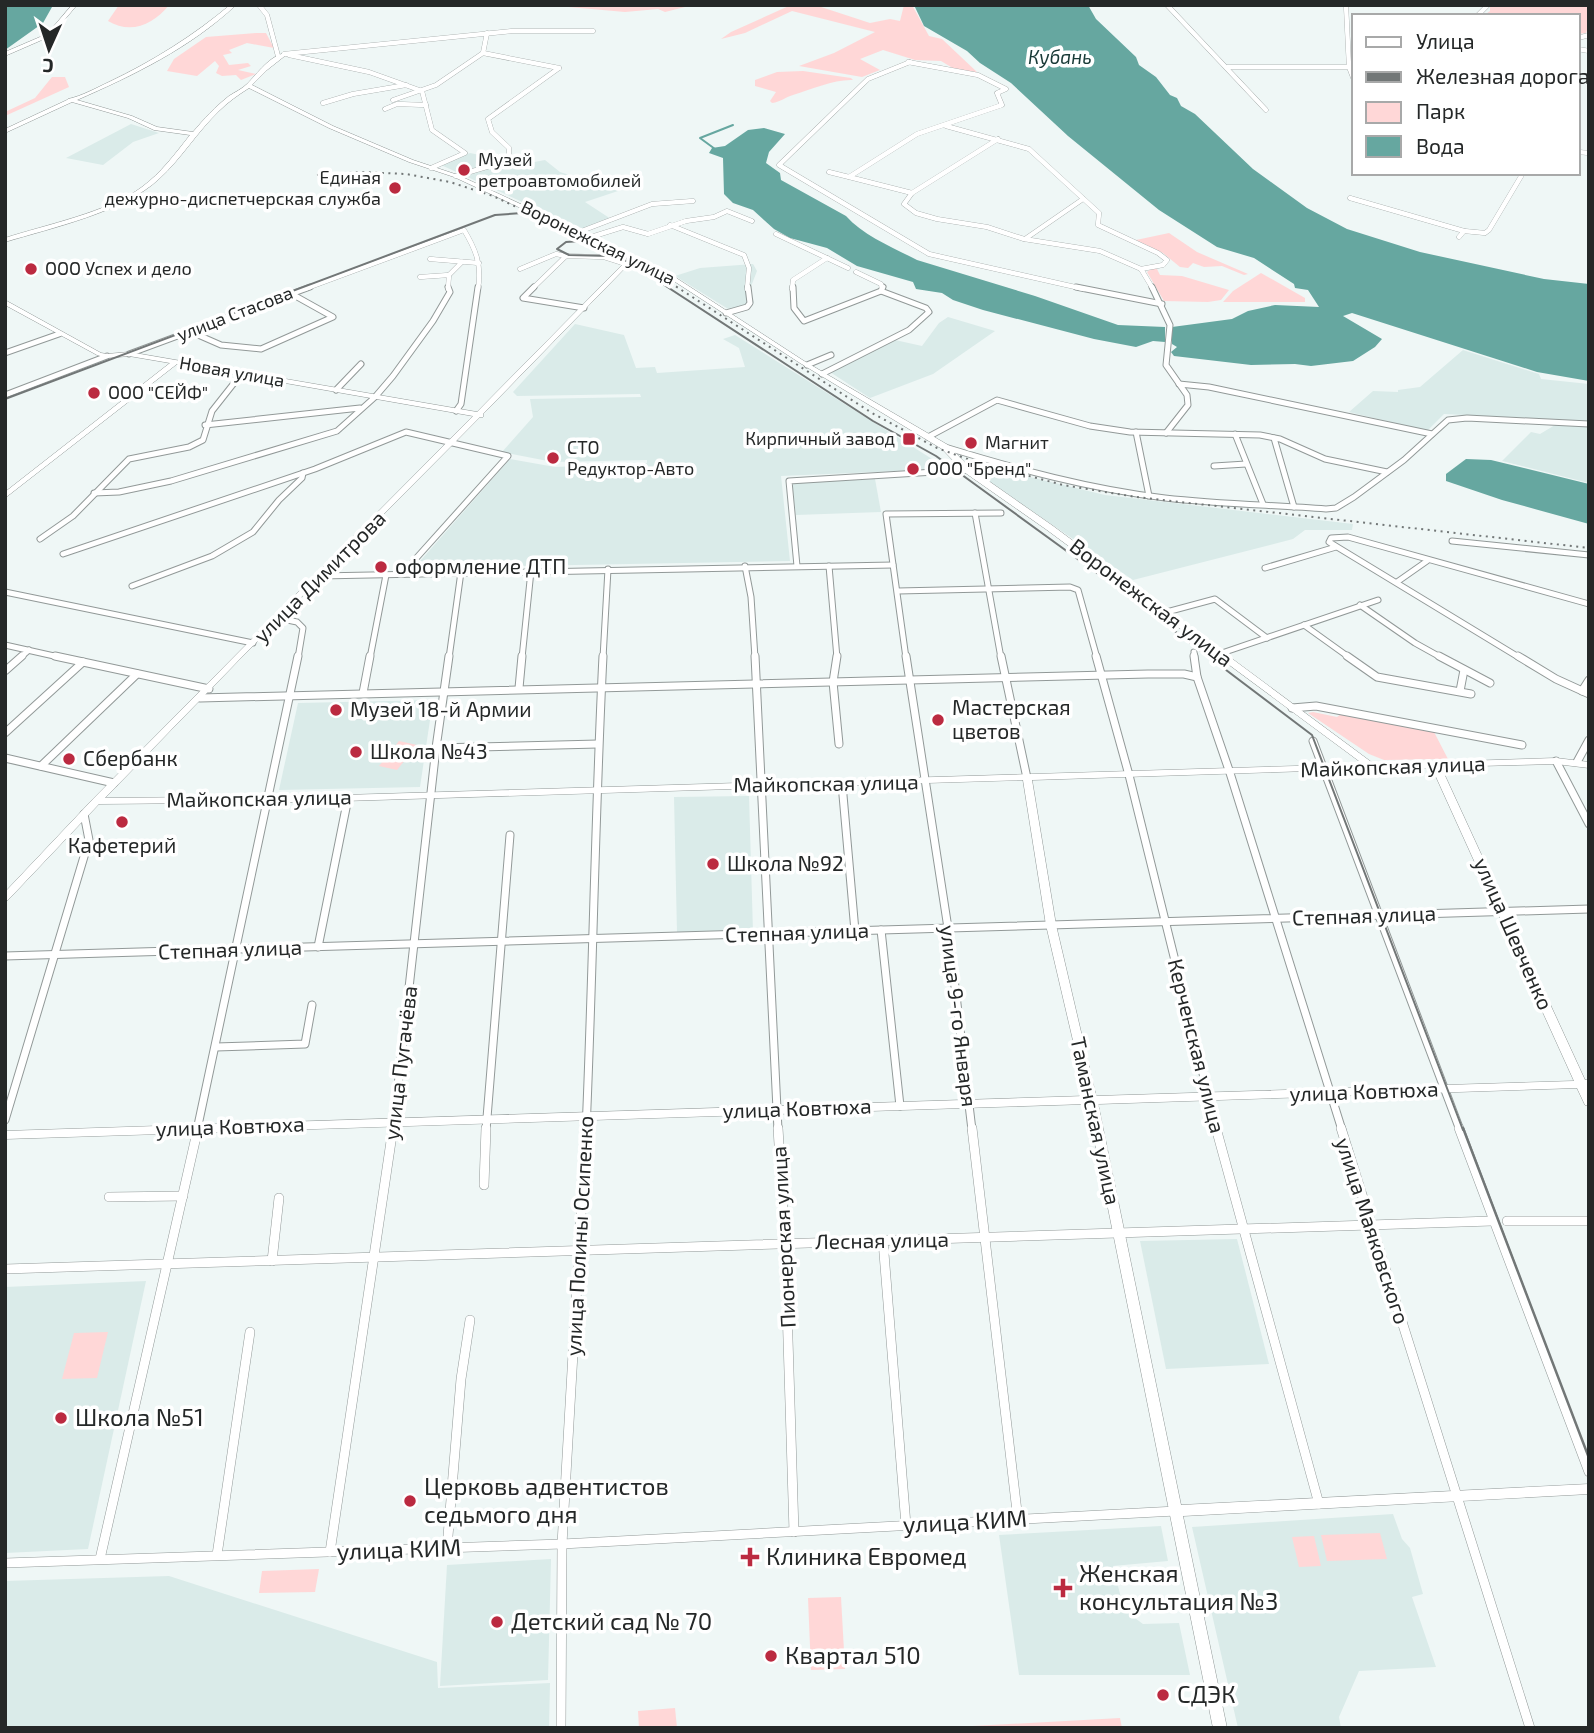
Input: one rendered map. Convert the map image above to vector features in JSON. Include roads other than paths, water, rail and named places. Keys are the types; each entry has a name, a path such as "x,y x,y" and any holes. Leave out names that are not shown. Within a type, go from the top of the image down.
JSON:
{"street":[{"path":"5,54 49,34 75,5"},
{"path":"5,131 131,75 170,54 200,34 234,5"},
{"path":"259,5 268,15 281,55"},
{"path":"1167,5 1266,110"},
{"path":"1346,5 1352,80"},
{"path":"5,240 124,200 153,180 225,101 249,86 252,80 281,55 487,33 532,30 593,31"},
{"path":"483,53 487,33"},
{"path":"393,100 422,91 483,53 559,68 488,119 492,132 509,148 509,157 500,163 456,176"},
{"path":"281,55 369,72 422,91"},
{"path":"849,177 917,134 1002,106 997,93 1006,89 978,75 909,62 868,79 779,166 929,254 1138,301 1162,304"},
{"path":"1228,67 1349,67"},
{"path":"323,103 344,94 357,95 407,85"},
{"name":"Воронежская улица","path":"249,86 331,127 456,176 666,273 807,365 945,447 967,470 1375,768"},
{"path":"422,91 431,129 440,137 459,146 465,153 431,168"},
{"path":"70,100 130,117 156,129 193,134"},
{"path":"385,109 397,104 426,105"},
{"path":"945,126 1029,149 1059,173 1099,213 1098,225 1158,253 1167,260 1163,265 1141,270"},
{"path":"998,139 912,193 904,204 916,213 987,227 1024,239 1101,251 1141,270 1162,304 1170,325 1166,365 1187,395 1188,405 1166,433"},
{"path":"829,172 912,193"},
{"path":"1350,198 1464,231 1485,233 1522,175"},
{"path":"1024,239 1083,199"},
{"path":"579,232 652,204 693,201"},
{"path":"591,237 619,228 642,234 670,225 714,217 727,211 752,221"},
{"path":"670,225 744,255 750,265 746,295 750,303 747,307 726,313"},
{"name":"улица Стасова","path":"5,395 107,356 129,354 464,230 475,248 479,264"},
{"path":"1459,237 1464,231"},
{"path":"776,234 848,268"},
{"path":"520,269 556,254 604,257 626,264"},
{"path":"566,256 523,298 584,308"},
{"name":"улица Димитрова","path":"5,898 96,801 454,442 626,264 637,258"},
{"path":"822,374 909,330 929,312 926,308 881,291 804,321 797,316 792,302 793,281 827,258"},
{"path":"430,260 479,264 480,282 470,354 461,404 456,411"},
{"path":"94,493 119,492 171,481 337,431 375,397 433,321 450,292 447,286 449,275 462,262"},
{"path":"856,272 881,284 881,291"},
{"path":"420,277 449,275"},
{"path":"190,331 221,345 261,349 333,317 290,293"},
{"path":"5,302 60,334 107,356"},
{"path":"5,353 60,334"},
{"name":"Новая улица","path":"129,354 480,415"},
{"path":"807,365 831,355"},
{"path":"5,496 176,362"},
{"path":"336,390 361,364"},
{"path":"40,539 73,516 128,458 189,447 203,440 205,425 216,400 242,373"},
{"path":"1179,384 1209,387 1432,433"},
{"path":"928,437 997,400 1090,426 1136,432 1235,434 1274,438 1325,459 1387,472"},
{"path":"205,425 360,408"},
{"path":"945,447 1066,481 1149,496 1326,509 1336,508 1349,501 1448,420 1467,418 1589,424"},
{"path":"63,554 303,473 405,432 508,456 402,574"},
{"path":"1136,432 1149,496"},
{"path":"1235,434 1263,504"},
{"path":"1274,438 1294,507"},
{"path":"1214,466 1246,464"},
{"path":"797,566 789,481 967,470"},
{"path":"132,586 212,556 253,532 279,500 302,478 303,473"},
{"path":"975,513 1001,513"},
{"name":"улица 9-го Января","path":"975,513 886,514 924,782 948,928 1018,1520"},
{"name":"Таманская улица","path":"975,513 1005,679 1027,778 1051,925 1092,1100 1220,1728"},
{"path":"1589,604 1348,537 1331,538 1329,542 1556,679 1585,692 1589,680"},
{"path":"1452,541 1589,555"},
{"path":"1265,568 1336,547"},
{"path":"1397,582 1427,561"},
{"path":"320,576 893,565"},
{"name":"Пионерская улица","path":"745,566 751,597 763,786 767,934 785,1243 793,1532"},
{"path":"829,566 837,660 833,682 839,744"},
{"name":"улица Полины Осипенко","path":"561,1728 562,1544 581,1250 594,938 596,790 608,569"},
{"path":"519,688 531,571"},
{"name":"улица Пугачёва","path":"330,1552 376,1257 443,691 461,572"},
{"path":"363,693 386,575"},
{"name":"Керченская улица","path":"989,590 1076,588 1129,775 1208,1097 1319,1504"},
{"path":"898,591 989,590"},
{"path":"5,592 253,643"},
{"path":"1163,612 1215,599 1267,638"},
{"path":"1219,654 1378,600"},
{"path":"1360,606 1415,643 1490,683"},
{"path":"100,1559 216,1047 303,628 297,622 278,618"},
{"path":"1304,625 1377,677 1471,694"},
{"path":"5,645 209,689"},
{"path":"5,671 29,650"},
{"name":"улица Маяковского","path":"1194,653 1197,677 1230,773 1530,1728"},
{"path":"5,733 83,662"},
{"path":"1460,691 1464,670"},
{"path":"41,766 136,674"},
{"path":"200,698 519,688 1184,674 1197,677"},
{"path":"1292,708 1316,706 1522,745"},
{"path":"1577,762 1589,740"},
{"path":"1313,741 1589,1472"},
{"path":"436,748 598,744"},
{"path":"5,758 114,783"},
{"path":"1556,761 1589,824"},
{"name":"Майкопская улица","path":"96,801 432,796 1556,761 1589,765"},
{"name":"улица Шевченко","path":"1436,766 1585,1084 1589,1102"},
{"path":"842,783 855,931"},
{"path":"318,947 348,798"},
{"path":"5,1120 52,954 89,840 84,814"},
{"path":"484,1185 486,1119 510,835"},
{"name":"Степная улица","path":"5,956 1589,909"},
{"path":"881,930 900,1106"},
{"path":"216,1047 306,1044 312,1005"},
{"name":"улица Ковтюха","path":"5,1135 1585,1084"},
{"path":"109,1197 183,1196"},
{"path":"272,1261 279,1198"},
{"name":"Лесная улица","path":"5,1269 1492,1221"},
{"path":"1507,1221 1589,1221"},
{"path":"883,1241 906,1525"},
{"path":"447,1548 461,1379 470,1321"},
{"path":"217,1555 250,1332"},
{"name":"улица КИМ","path":"5,1563 562,1544 1589,1489"}],"water":[{"path":"5,5 60,5 52,7 43,23 5,50"},
{"name":"Кубань","path":"914,5 1088,5 1096,19 1136,57 1139,65 1156,77 1170,95 1177,98 1181,106 1195,114 1253,169 1307,208 1347,229 1420,252 1544,279 1589,284 1589,381 1537,372 1352,313 1343,316 1382,339 1375,347 1353,361 1311,366 1251,365 1174,356 1171,352 1177,347 1172,344 1172,327 1232,319 1248,311 1275,305 1319,307 1308,290 1295,288 1294,284 1254,258 1217,247 1159,210 1068,136 1011,83 967,51 924,26"},
{"path":"764,128 785,134 769,152 766,163 780,173 781,180 846,216 861,230 880,241 917,260 1118,325 1165,327 1165,342 1153,341 1136,347 983,310 953,300 942,293 916,289 913,282 857,266 827,248 790,238 774,229 753,210 733,203 724,194 723,158 709,153 712,148 725,146 748,130"},
{"path":"1466,459 1491,460 1589,484 1589,524 1446,481 1446,474"}],"waterway":[{"path":"715,149 700,138 733,125"}],"tram line":[{"path":"5,399 495,215 522,213 629,262 873,421 936,456 1119,589 1312,735 1463,1130"},
{"path":"582,241 566,242 557,249 569,255 610,256"},
{"path":"1463,1128 1589,1458"}],"railway":[{"path":"317,175 362,172 406,174 450,182 493,196 649,269 872,413 937,448 973,461 1063,485 1136,497 1589,548"}],"place":[{"name":"Музей ретроавтомобилей","path":"464,170"},
{"name":"Единая дежурно-диспетчерская служба","path":"395,188"},
{"name":"ООО Успех и дело","path":"31,269"},
{"name":"ООО \"СЕЙФ\"","path":"94,393"},
{"name":"Кирпичный завод","path":"909,439"},
{"name":"Магнит","path":"971,443"},
{"name":"СТО Редуктор-Авто","path":"553,458"},
{"name":"ООО \"Бренд\"","path":"913,469"},
{"name":"оформление ДТП","path":"381,567"},
{"name":"Музей 18-й Армии","path":"336,710"},
{"name":"Мастерская цветов","path":"938,720"},
{"name":"Школа №43","path":"356,752"},
{"name":"Сбербанк","path":"69,759"},
{"name":"Кафетерий","path":"122,822"},
{"name":"Школа №92","path":"713,864"},
{"name":"Школа №51","path":"61,1418"},
{"name":"Церковь адвентистов седьмого дня","path":"410,1501"},
{"name":"Клиника Евромед","path":"750,1557"},
{"name":"Женская консультация №3","path":"1063,1588"},
{"name":"Детский сад № 70","path":"497,1622"},
{"name":"Квартал 510","path":"771,1656"},
{"name":"СДЭК","path":"1163,1695"}]}
